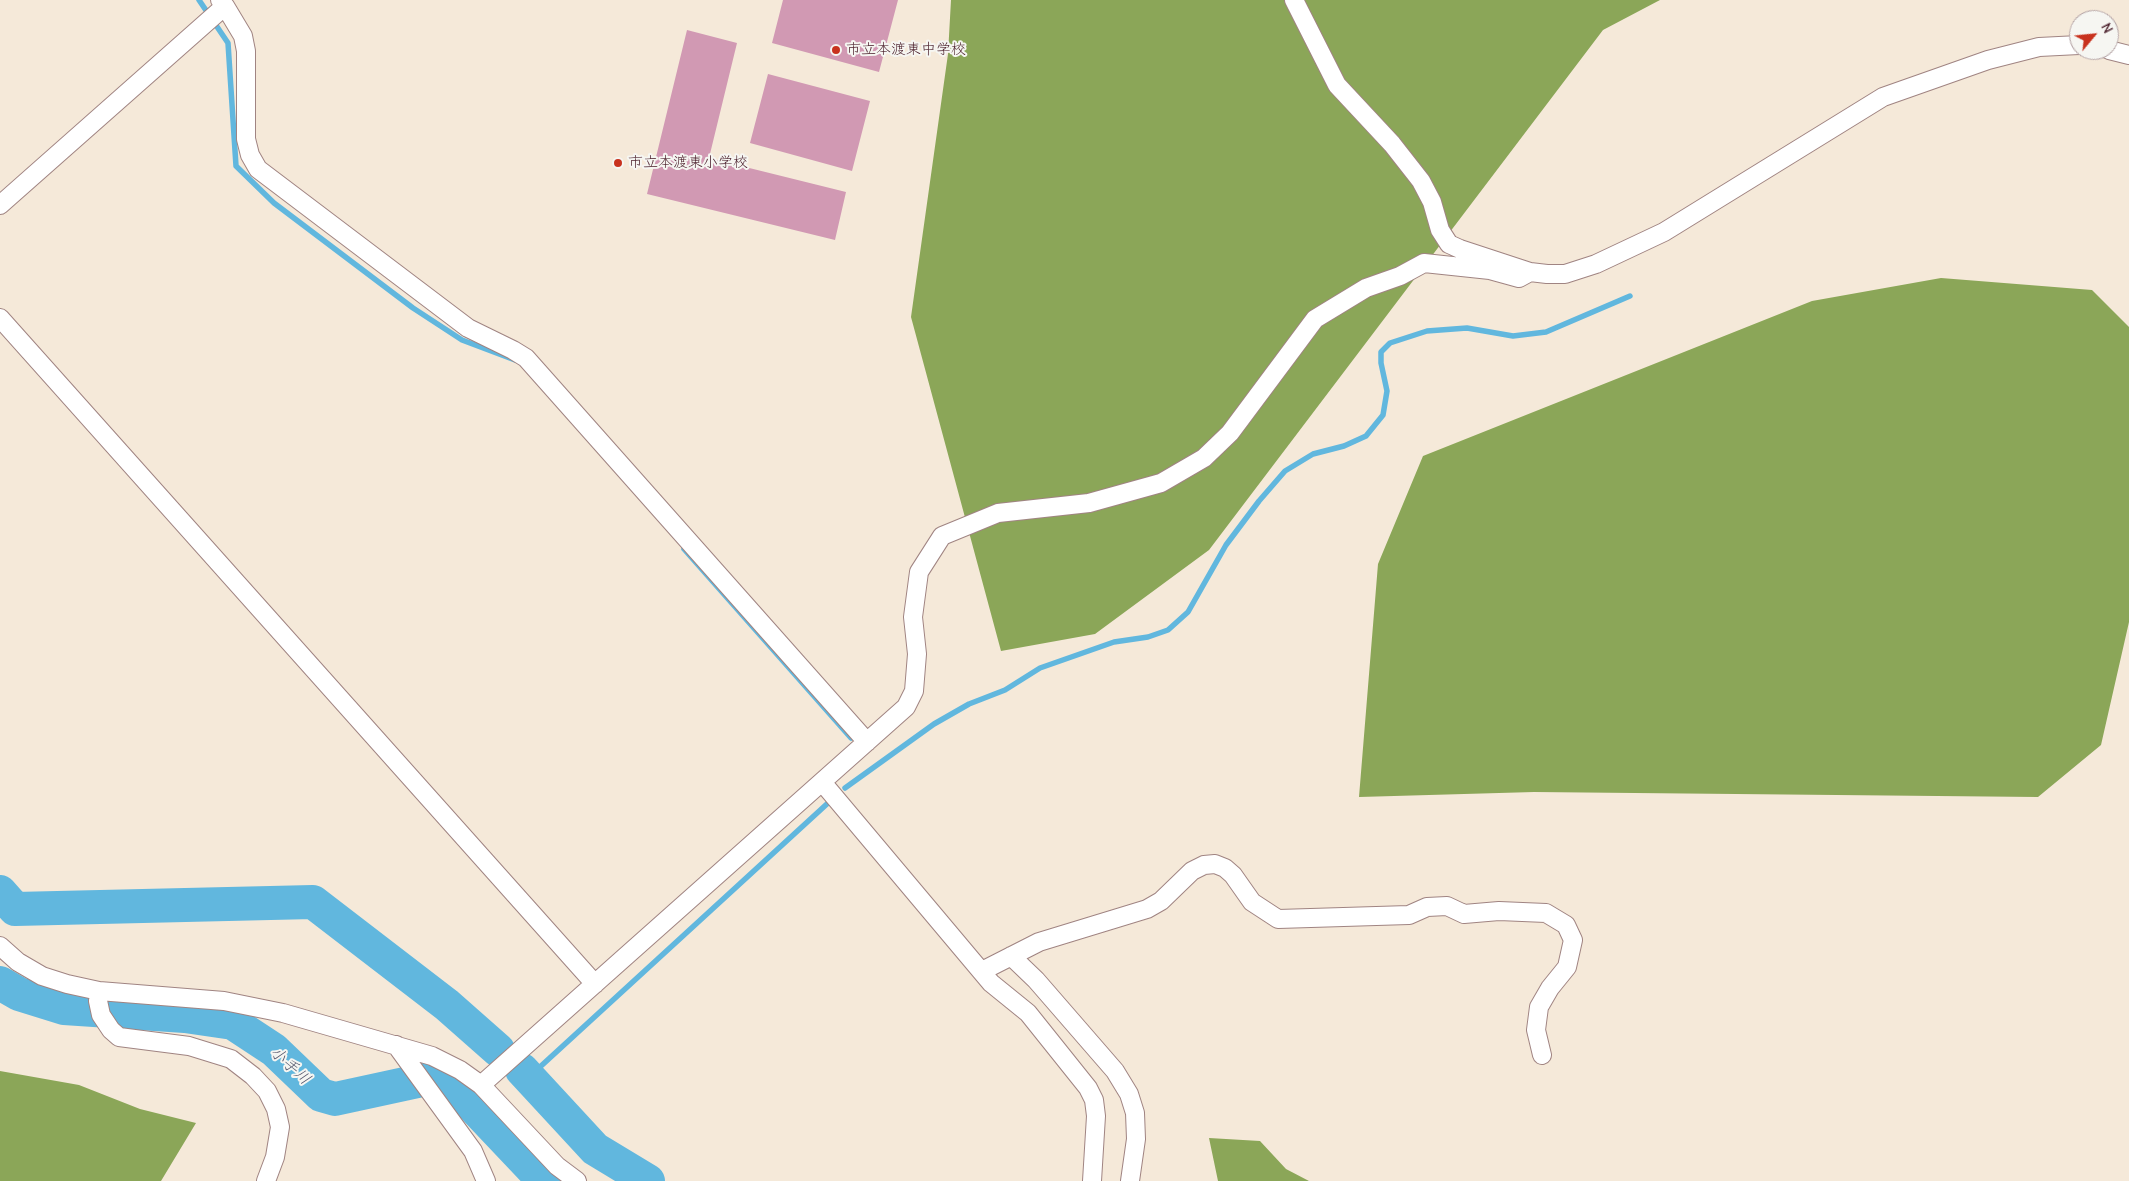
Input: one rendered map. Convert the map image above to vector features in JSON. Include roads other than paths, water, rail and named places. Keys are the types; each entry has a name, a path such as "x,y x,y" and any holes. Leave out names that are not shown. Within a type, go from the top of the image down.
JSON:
{"street":[{"path":"1294,0 1336,85 1392,144 1421,181 1432,202 1440,230 1449,244 1530,272 1565,274 1596,264 1664,232 1882,97 1988,60 2039,47 2069,46"},
{"path":"0,205 217,10 243,36 246,51 246,139 250,155 258,169 468,328 514,350 526,358 867,742"},
{"path":"481,1086 906,707 914,691 917,654 913,617 919,572 942,536 998,513 1089,503 1161,483 1204,458 1230,432 1314,319 1366,288 1400,276 1424,263 1490,270 1519,278 1530,272"},
{"path":"0,318 595,984"},
{"path":"822,782 991,984 1028,1013 1088,1088 1094,1100 1096,1116 1092,1181"},
{"path":"982,971 1039,942 1147,909 1162,902 1192,871 1204,865 1215,864 1225,868 1233,875 1252,902 1278,919 1408,915 1427,907 1447,906 1464,914 1499,911 1546,912 1566,926 1573,940 1567,967 1550,988 1539,1007 1536,1030 1542,1055"},
{"path":"0,946 18,962 42,976 99,1002 224,1001 283,1013 432,1056 460,1070 481,1086 557,1166 577,1181"},
{"path":"1011,956 1036,980 1115,1071 1129,1094 1135,1113 1136,1138 1130,1181"},
{"path":"99,1002 111,1030 119,1036 190,1046 231,1059 253,1076 267,1091 273,1103 280,1127 275,1157 266,1181"},
{"path":"396,1045 473,1151 486,1181"}],"waterway":[{"path":"199,0 228,43 236,166 274,203 413,308 462,340 515,360"},
{"path":"845,788 934,724 969,704 1005,690 1040,668 1114,642 1148,637 1168,630 1188,612 1226,545 1259,501 1285,471 1313,454 1344,446 1366,436 1383,415 1387,391 1381,363 1381,352 1390,343 1427,331 1467,328 1513,336 1546,332 1630,296"},
{"path":"684,549 851,738"},
{"path":"529,1077 828,803"},
{"path":"0,892 15,909 313,902 447,1005 498,1050"},
{"name":"小手川","path":"0,983 19,994 64,1008 185,1016 233,1023 274,1050 321,1095 335,1099 432,1078 454,1086 544,1181"},
{"path":"522,1070 595,1149 648,1181"}],"place":[{"name":"市立本渡東中学校","path":"836,50"},
{"name":"市立本渡東小学校","path":"618,163"}]}
